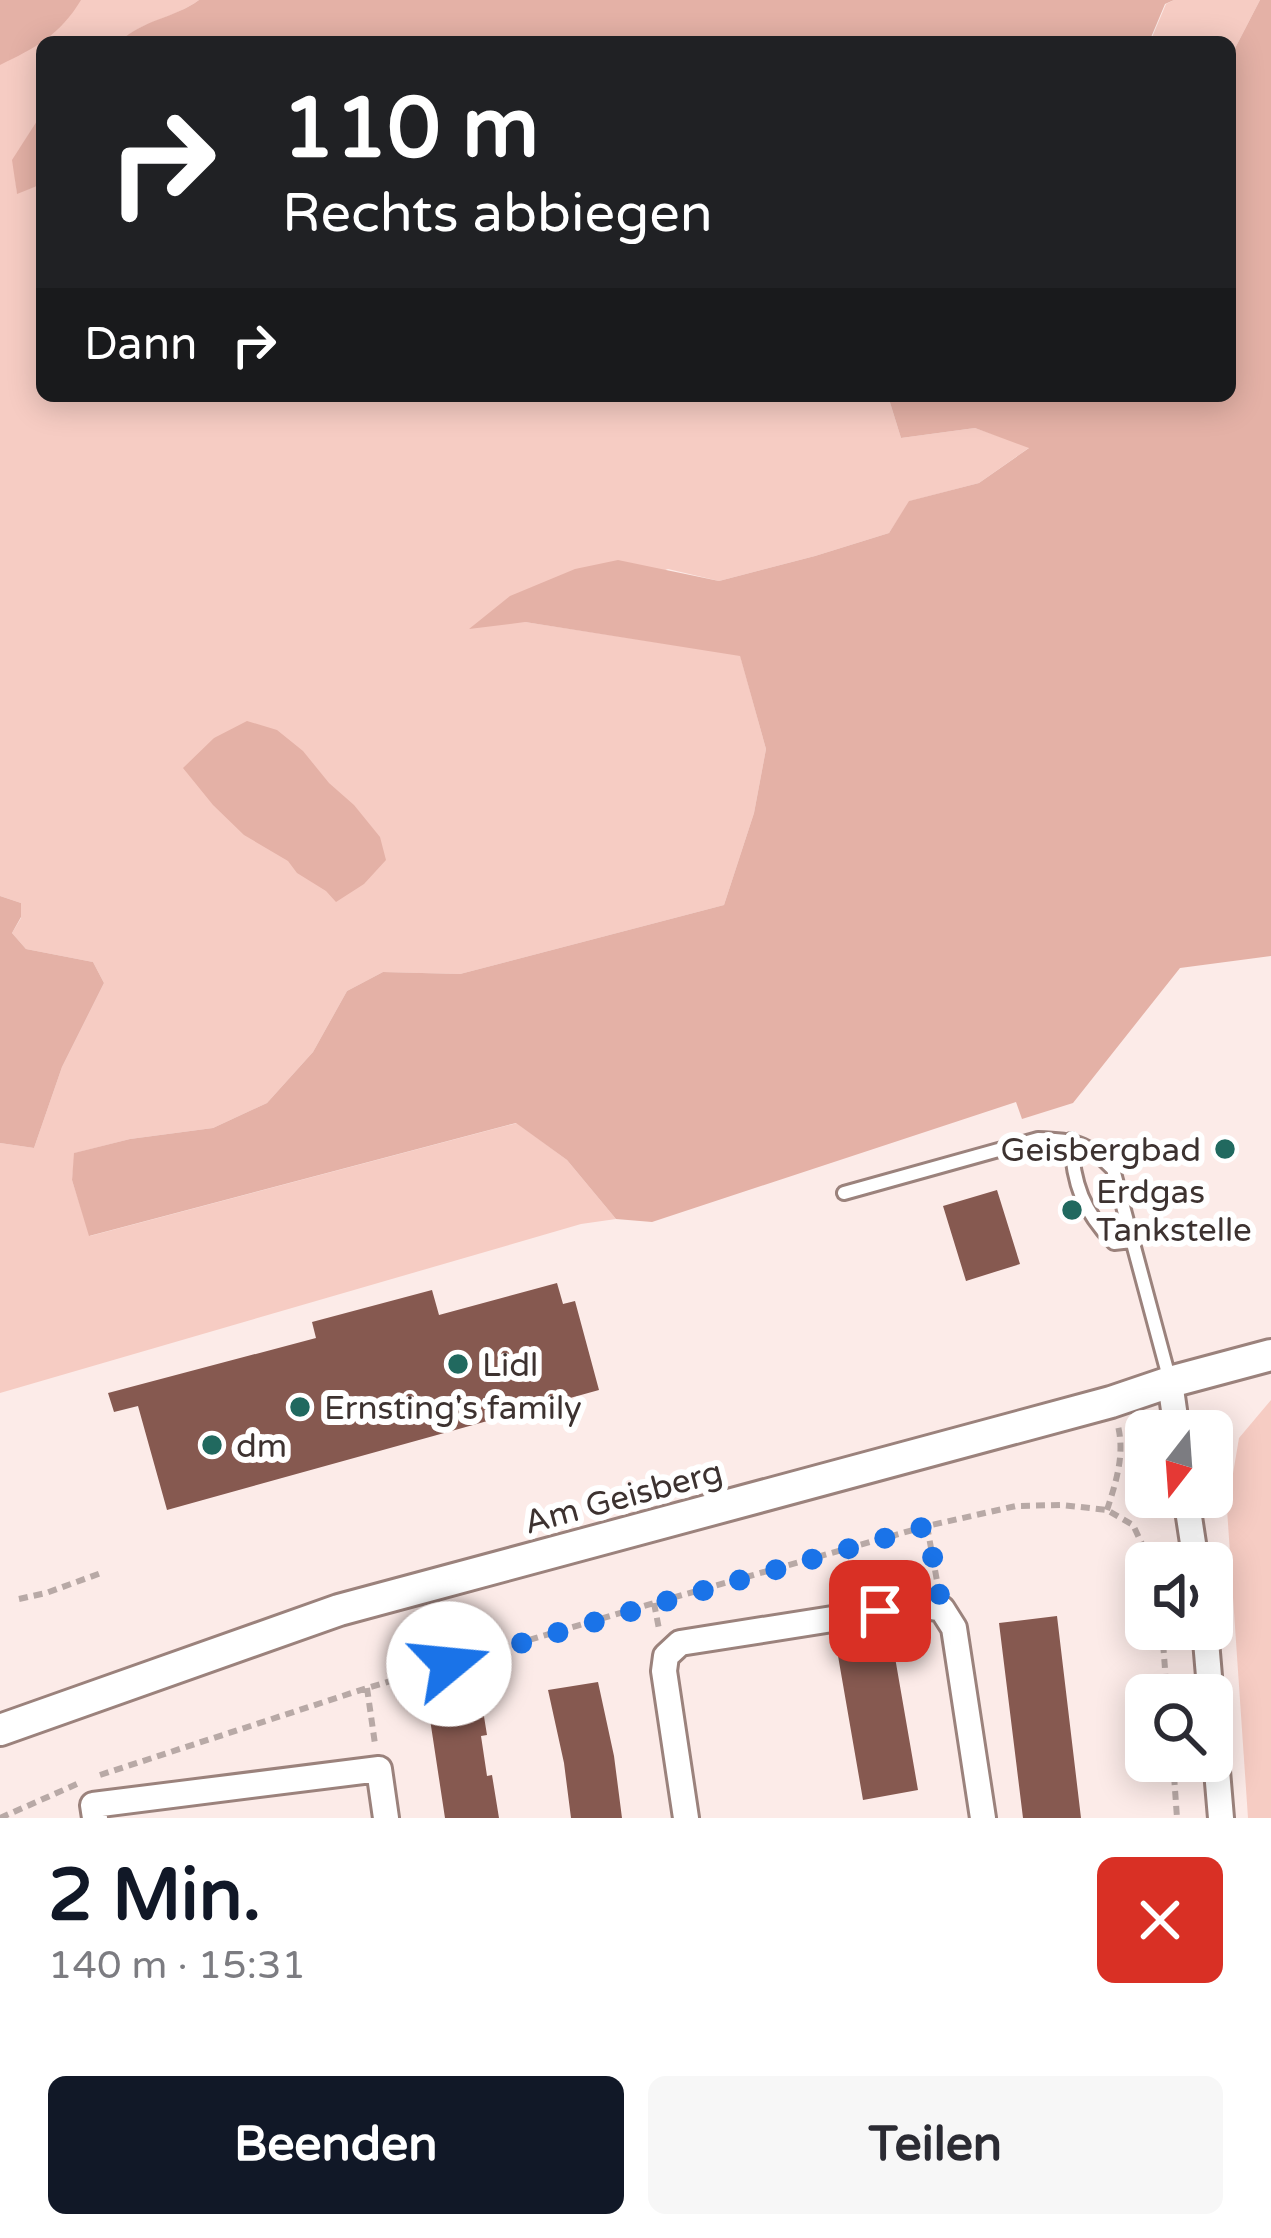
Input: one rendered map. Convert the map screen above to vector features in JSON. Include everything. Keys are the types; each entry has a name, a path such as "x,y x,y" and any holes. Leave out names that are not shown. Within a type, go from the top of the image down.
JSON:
{"street":[{"name":"Am Geisberg","path":"0,1730 340,1610 1271,1355"},
{"path":"1170,1382 1174,1410"},
{"path":"686,1818 665,1656 680,1643 921,1605 942,1609 954,1628 983,1818"},
{"path":"1207,1650 1221,1818"},
{"path":"95,1818 93,1805 379,1769 386,1818"}],"lane":[{"path":"844,1193 1038,1139 1071,1140 1094,1149 1114,1169 1170,1382"},
{"path":"1071,1140 1072,1174 1094,1222 1114,1243 1132,1241"}],"path":[{"path":"1107,1510 1118,1477 1122,1442 1111,1402"},
{"path":"0,1818 90,1778 368,1688 927,1526 1016,1506 1061,1505 1107,1510 1133,1526 1141,1542"},
{"path":"927,1526 942,1609"},
{"path":"20,1599 101,1573"},
{"path":"368,1688 379,1769"},
{"path":"1174,1782 1177,1818"}],"shaded area":[{"path":"0,0 199,0 128,36 36,36 36,123 13,160 17,193 36,186 36,402 890,402 901,438 975,428 1030,447 979,483 910,501 889,533 719,581 668,569 525,622 740,655 766,749 754,813 724,905 460,974 383,972 347,991 313,1052 267,1103 213,1128 130,1139 75,1153 72,1180 90,1236 517,1123 567,1160 616,1219 581,1224 0,1393 0,1143 34,1148 62,1067 104,983 93,962 26,949 12,933 21,918 21,903 0,896"},
{"path":"0,0 81,0 49,36 36,36 36,45 0,65"},
{"path":"199,0 1174,0 1165,4 1152,36 128,36"},
{"path":"1174,0 1260,0 1236,46 1236,36 1153,36 1166,4"},
{"path":"1260,0 1271,0 1271,956 1180,968 1073,1103 1022,1119 1016,1102 652,1222 616,1219 567,1160 516,1123 89,1236 72,1180 74,1153 130,1139 213,1128 267,1103 313,1052 347,991 383,972 460,974 724,905 754,813 766,749 740,656 525,622 469,629 510,596 575,569 618,560 719,581 815,556 889,533 909,501 979,483 1029,448 975,428 901,438 890,402 1236,402 1236,46"},
{"path":"36,122 36,186 17,194 12,160"},
{"path":"247,721 277,730 303,751 380,837 386,860 364,884 336,902 288,861 244,835 183,768 214,738"},
{"path":"0,896 21,903 21,917 12,933 26,949 93,962 104,983 62,1067 34,1148 0,1143"},
{"path":"1271,1400 1271,1818 1248,1818 1233,1542 1229,1542 1228,1518 1233,1518 1239,1438"}],"building":[{"path":"997,1190 1020,1264 966,1281 943,1206"},
{"path":"557,1283 563,1304 575,1301 599,1390 167,1510 138,1406 114,1412 108,1393 316,1338 312,1322 432,1290 439,1315"},
{"path":"1057,1616 1081,1818 1023,1818 999,1623"},
{"path":"892,1640 918,1790 863,1800 837,1650"},
{"path":"598,1682 622,1818 571,1818 548,1690"},
{"path":"481,1698 487,1776 492,1775 499,1818 445,1818 428,1706"}],"place":[{"name":"Geisbergbad","path":"1225,1149"},
{"name":"Erdgas Tankstelle","path":"1072,1210"},
{"name":"Lidl","path":"458,1364"},
{"name":"Ernsting's family","path":"300,1407"},
{"name":"dm","path":"212,1445"}],"route":[{"path":"449,1664 927,1526 942,1609 921,1605 880,1611"}]}
